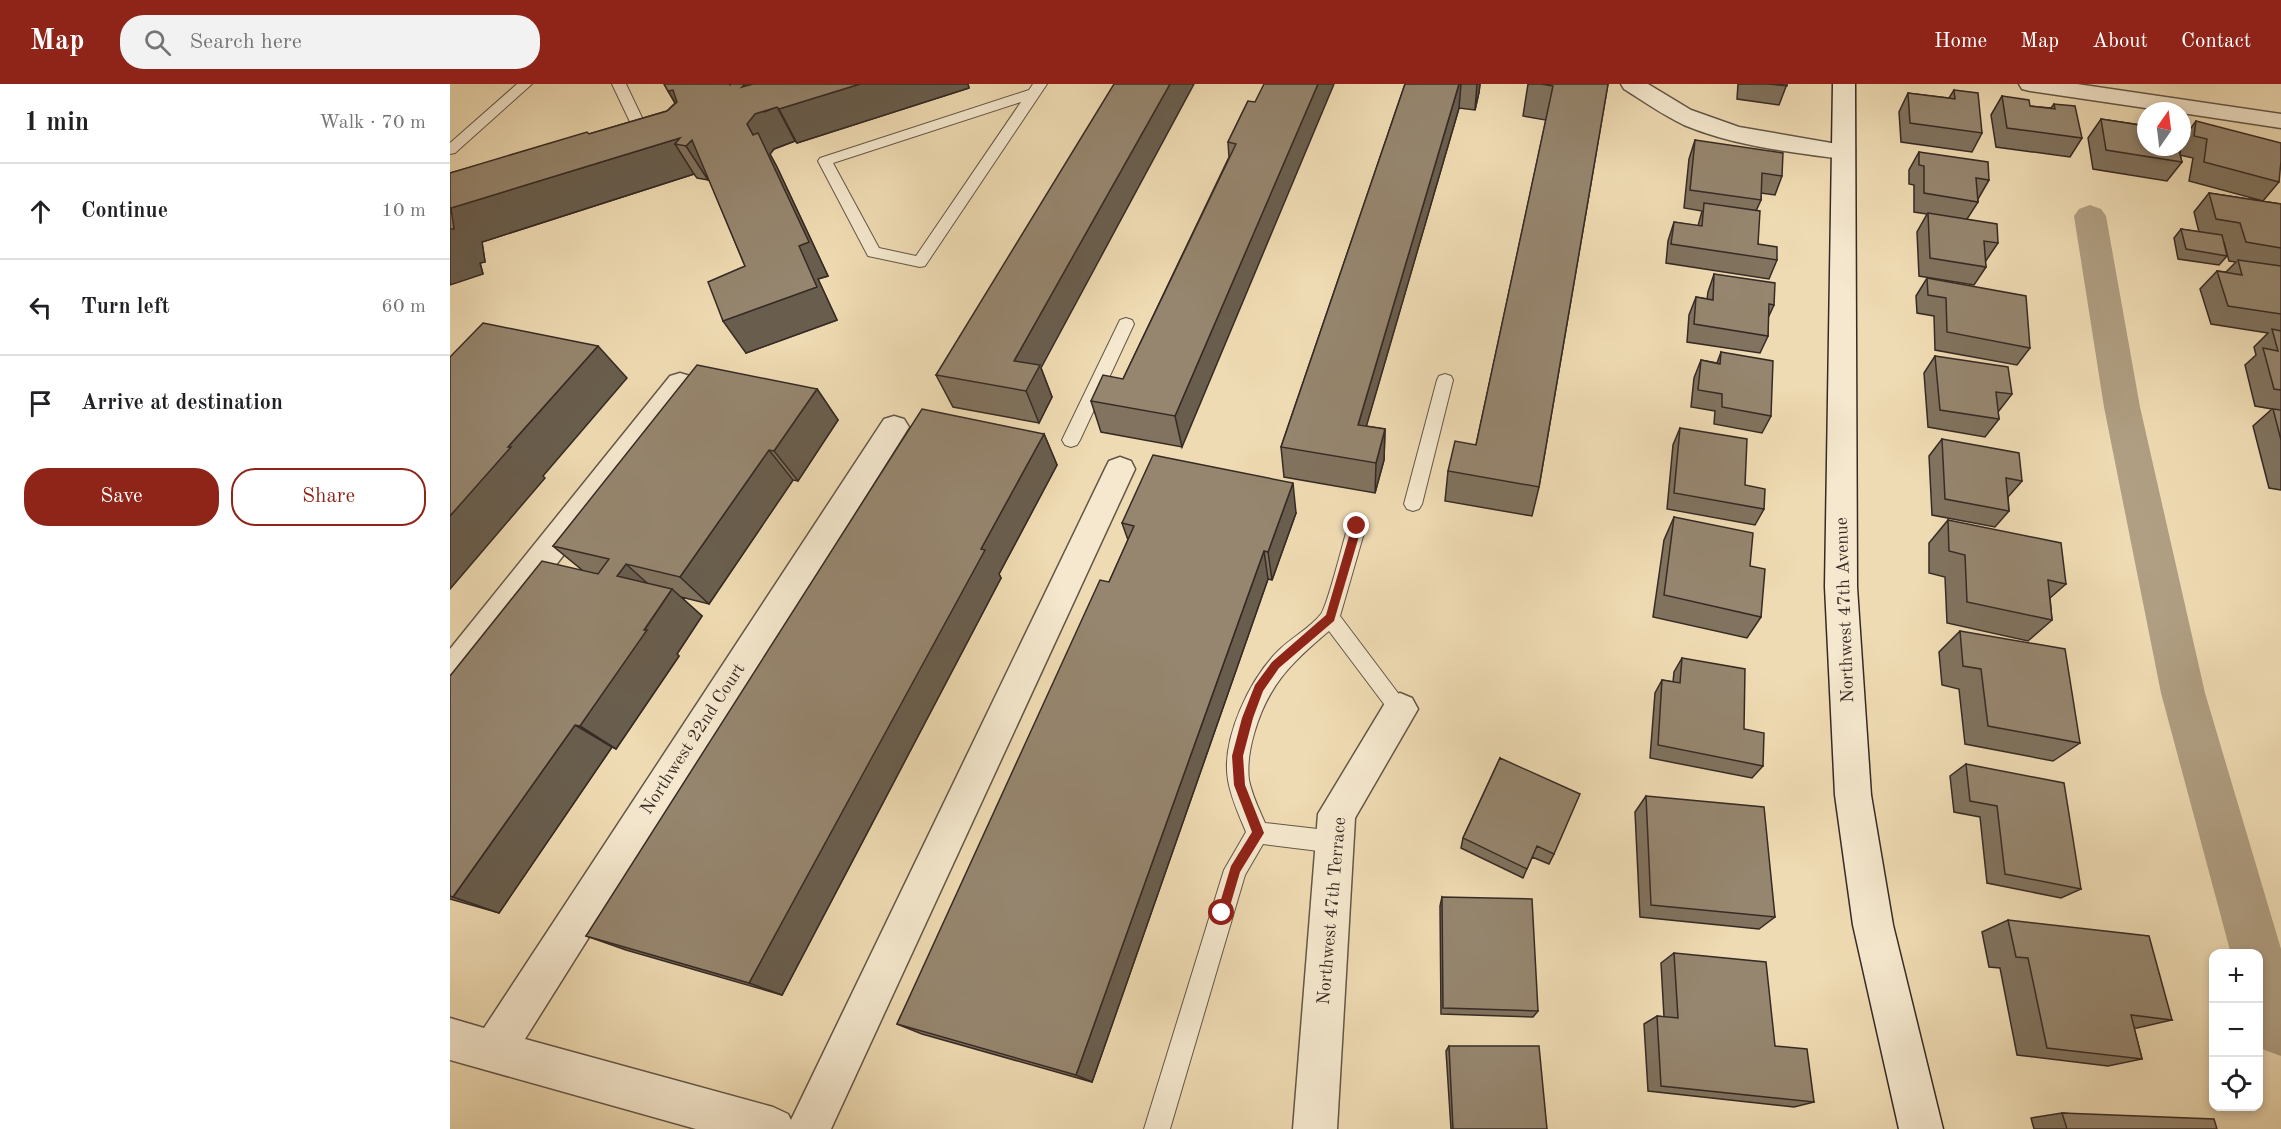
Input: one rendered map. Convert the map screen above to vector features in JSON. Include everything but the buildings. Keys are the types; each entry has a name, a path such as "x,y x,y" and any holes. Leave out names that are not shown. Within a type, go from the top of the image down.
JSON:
{"street":[{"path":"1632,84 1699,123 1733,133 1843,152"},
{"name":"Northwest 47th Avenue","path":"1844,84 1841,587 1853,795 1874,925 1921,1129"},
{"path":"2030,84 2281,120"},
{"path":"450,675 680,384"},
{"name":"Northwest 22nd Court","path":"493,1052 894,427"},
{"path":"809,1129 1120,470"},
{"name":"Northwest 47th Terrace","path":"1315,1129 1337,814 1400,709"},
{"path":"450,1039 773,1129"}],"lane":[{"path":"450,150 525,84"},
{"path":"605,137 639,126 619,84"},
{"path":"1037,88 920,262 873,252 825,161 1037,88"},
{"path":"1071,440 1126,324"},
{"path":"1413,504 1445,380"},
{"path":"1258,833 1239,785 1238,756 1247,718 1258,689 1275,665 1330,618 1357,526"},
{"path":"1330,618 1400,709"},
{"path":"1258,833 1335,842"},
{"path":"1157,1129 1235,870 1258,833"}],"waterway":[{"path":"2090,216 2122,407 2183,693 2256,949"},
{"path":"2263,976 2275,1018 2281,1030"}],"route":[{"path":"1222,913 1235,870 1258,833 1239,785 1238,756 1247,718 1258,689 1275,665 1330,618 1357,526"}]}
